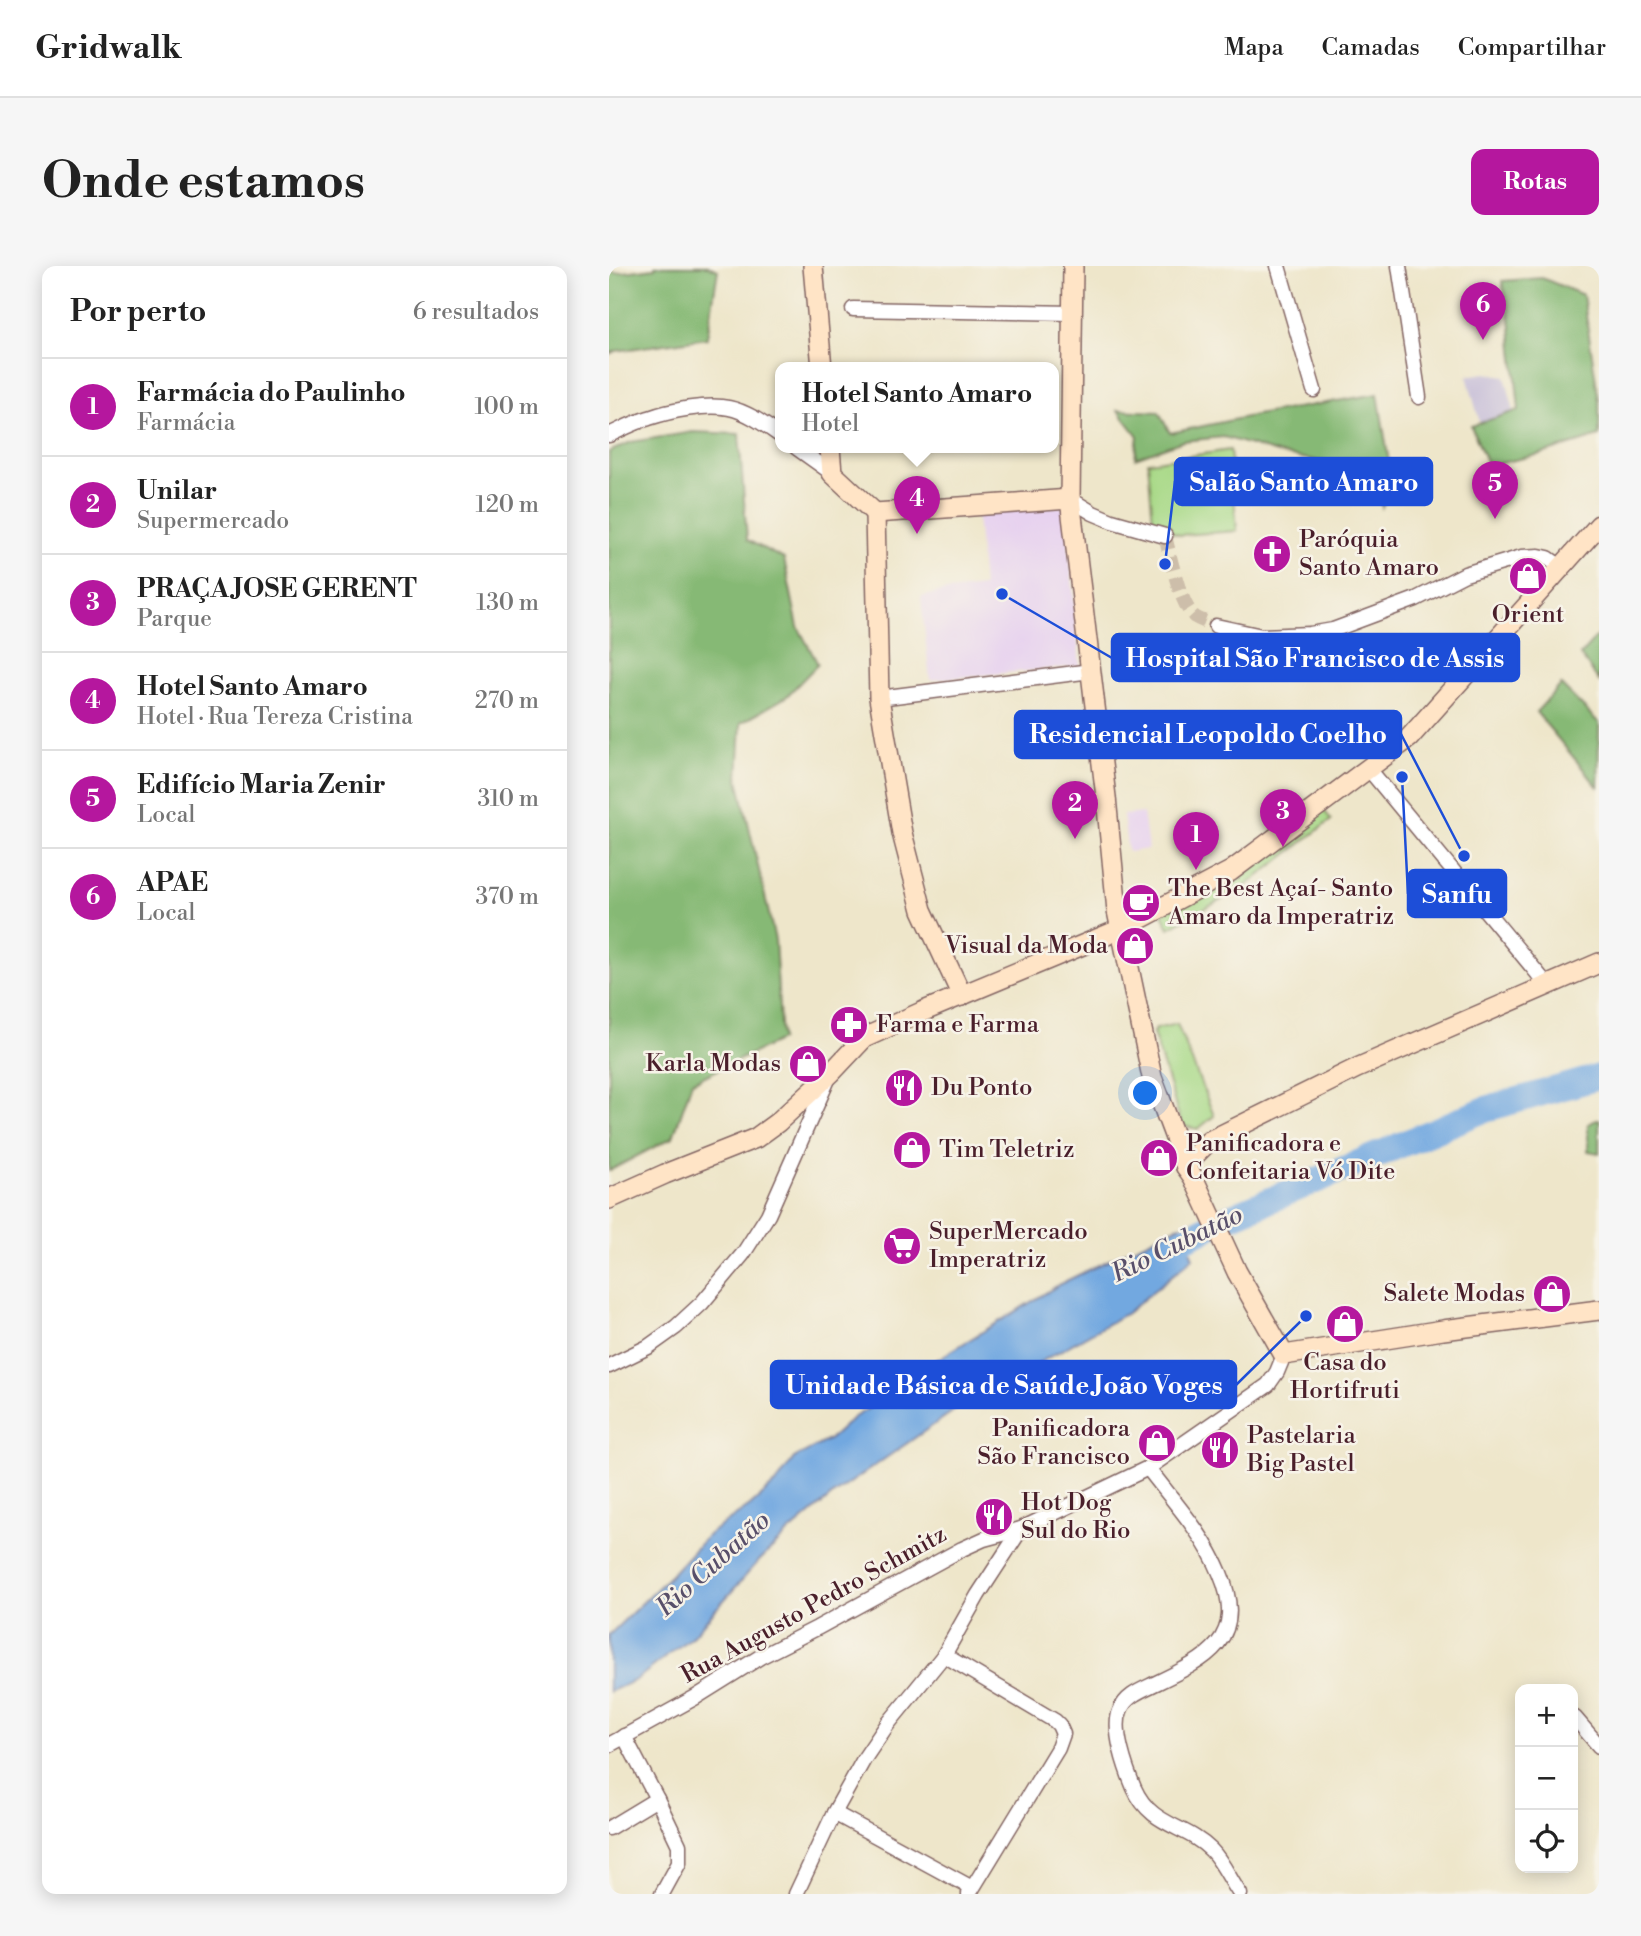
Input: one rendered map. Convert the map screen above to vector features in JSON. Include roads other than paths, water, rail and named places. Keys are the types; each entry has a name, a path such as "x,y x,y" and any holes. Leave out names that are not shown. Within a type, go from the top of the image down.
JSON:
{"main road":[{"path":"813,266 821,362"},
{"path":"1073,266 1070,499 1118,911 1152,1077 1174,1139 1237,1272 1284,1355 1443,1330 1599,1310"},
{"path":"830,453 832,473 875,513 879,698 902,833 922,911 962,996"},
{"path":"875,513 1070,499"},
{"path":"609,1199 756,1138 778,1122 831,1073 864,1038 1121,929 1231,871 1409,737 1599,525"},
{"path":"1174,1139 1209,1141 1357,1068 1599,963"},
{"path":"1190,1172 1209,1141"}],"street":[{"path":"1278,266 1314,390"},
{"path":"1399,266 1419,397"},
{"path":"853,309 1072,313"},
{"path":"609,435 648,418 713,407 729,408 756,419 775,432"},
{"path":"804,453 832,473"},
{"path":"1070,499 1112,521 1165,536"},
{"path":"1216,626 1262,636 1333,631 1416,599 1465,574 1522,557 1548,558 1562,568"},
{"path":"879,698 1091,671"},
{"path":"1368,768 1548,986"},
{"path":"609,1366 648,1348 676,1327 713,1291 743,1254 768,1215 831,1073"},
{"name":"Rua Augusto Pedro Schmitz","path":"609,1745 760,1657 962,1549 984,1539 1021,1529 1148,1468 1268,1385 1284,1355"},
{"path":"1148,1468 1213,1558 1227,1593 1229,1620 1219,1644 1209,1654 1125,1702 1118,1717 1119,1740 1142,1802 1160,1819 1202,1842 1211,1850 1240,1894"},
{"path":"796,1894 834,1813 876,1741 944,1655 978,1595 1021,1529"},
{"path":"834,1813 970,1891 1058,1748 1063,1734 1055,1721 944,1655"},
{"path":"1578,1722 1599,1746"},
{"path":"624,1736 679,1845 679,1863 662,1894"},
{"path":"609,1828 657,1799"}],"water":[{"path":"1181,1225 1193,1258 1127,1313 955,1410 834,1494 758,1562 691,1637 636,1680 609,1692 609,1635 709,1534 750,1506 777,1482 794,1458 830,1439 853,1418 893,1393 930,1364 1062,1283"}],"waterway":[{"name":"Rio Cubatão","path":"1156,1253 1223,1220 1486,1109 1599,1077"}],"tunnel":[{"path":"1165,536 1176,580 1190,611 1195,617 1216,626"}],"place":[{"name":"APAE","path":"1483,340"},
{"name":"Edifício Maria Zenir","path":"1495,519"},
{"name":"Hotel Santo Amaro","path":"917,534"},
{"name":"Paróquia Santo Amaro","path":"1272,554"},
{"name":"Salão Santo Amaro","path":"1165,564"},
{"name":"Orient","path":"1528,576"},
{"name":"Hospital São Francisco de Assis","path":"1002,594"},
{"name":"Sanfu","path":"1402,777"},
{"name":"Unilar","path":"1075,839"},
{"name":"PRAÇA JOSE GERENT","path":"1283,847"},
{"name":"Residencial Leopoldo Coelho","path":"1464,856"},
{"name":"Farmácia do Paulinho","path":"1196,870"},
{"name":"The Best Açaí- Santo Amaro da Imperatriz","path":"1141,903"},
{"name":"Visual da Moda","path":"1135,946"},
{"name":"Farma e Farma","path":"849,1025"},
{"name":"Karla Modas","path":"808,1064"},
{"name":"Du Ponto","path":"904,1088"},
{"name":"Tim Teletriz","path":"912,1150"},
{"name":"Panificadora e Confeitaria Vó Dite","path":"1159,1158"},
{"name":"SuperMercado Imperatriz","path":"902,1246"},
{"name":"Salete Modas","path":"1552,1294"},
{"name":"Unidade Básica de Saúde João Voges","path":"1306,1316"},
{"name":"Casa do Hortifruti","path":"1345,1324"},
{"name":"Panificadora São Francisco","path":"1157,1443"},
{"name":"Pastelaria Big Pastel","path":"1220,1450"},
{"name":"Hot Dog Sul do Rio","path":"994,1517"}]}
